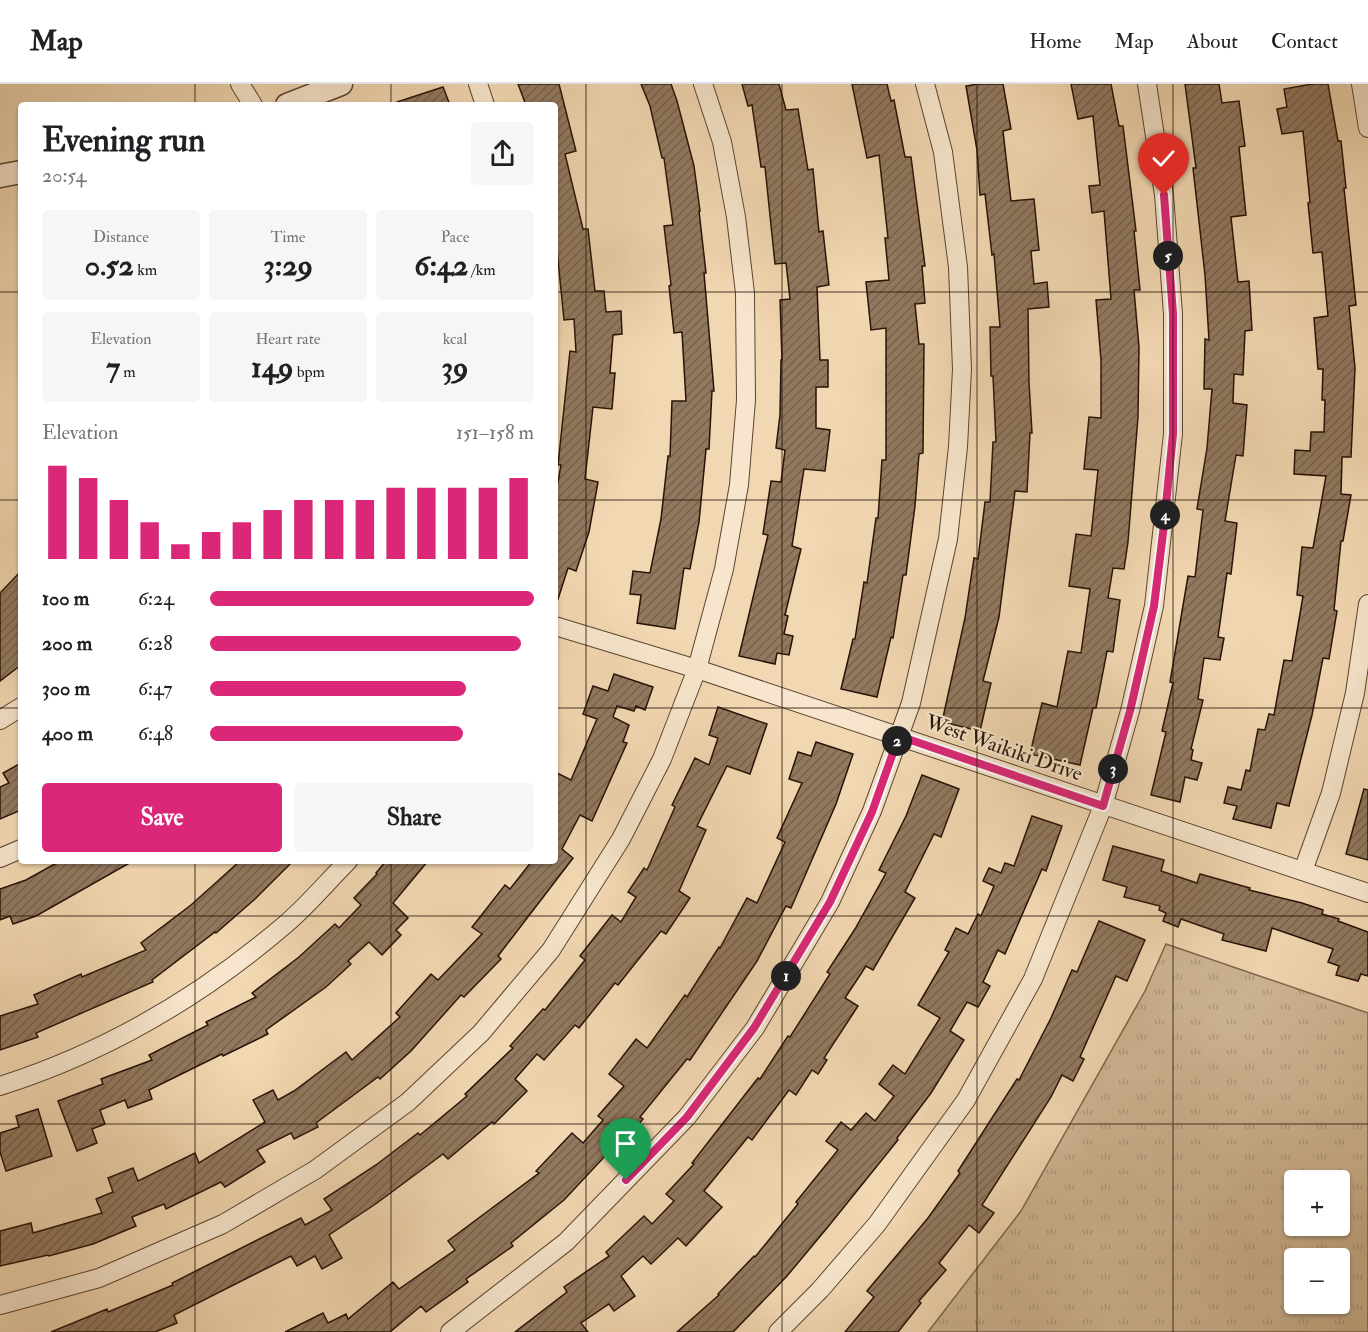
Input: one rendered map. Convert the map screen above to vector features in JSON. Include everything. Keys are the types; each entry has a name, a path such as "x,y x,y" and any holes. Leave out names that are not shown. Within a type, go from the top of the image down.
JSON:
{"street":[{"path":"240,84 251,102"},
{"path":"295,102 341,84"},
{"path":"478,84 484,102"},
{"path":"0,1305 99,1278 223,1224 315,1170 408,1102 482,1033 551,950 621,839 662,759 697,669 726,558 739,485 746,400 745,293 736,217 722,142 704,84"},
{"path":"450,1332 566,1242 687,1117 754,1028 830,902 872,812 911,703 948,539 958,447 962,369 958,267 943,152 925,84"},
{"path":"778,1332 820,1290 877,1224 966,1100 1033,979 1103,806 1130,711 1154,606 1173,434 1173,314 1164,195 1147,84"},
{"path":"1361,84 1368,128"},
{"path":"0,176 18,173"},
{"path":"1303,871 1331,793 1355,693 1368,604"},
{"name":"West Waikiki Drive","path":"558,627 697,669 1368,893"},
{"path":"0,720 18,709"},
{"path":"0,858 18,850"},
{"path":"0,1086 89,1053 185,1001 236,965 289,921 345,864"}],"green space":[{"path":"1166,944 1368,1013 1368,1332 928,1332 1021,1211 1145,991"}],"building":[{"path":"518,84 559,84 576,151 565,154 583,229 588,229 595,291 604,291 606,312 621,311 622,334 613,335 610,373 615,373 612,409 593,407 585,479 598,482 589,532 576,571 568,568 558,599 558,482 561,465 558,465 570,351 576,352 574,319 564,320 558,260 558,102 525,102"},
{"path":"641,84 671,84 694,166 706,273 704,273 714,391 712,391 709,449 706,449 699,522 690,569 684,568 675,629 637,623 641,595 630,594 633,571 650,573 661,519 668,456 670,456 672,401 686,401 682,332 674,333 669,286 671,285 664,226 673,225 664,158 662,158 650,106"},
{"path":"742,84 779,84 786,110 798,109 808,170 813,169 819,232 823,231 829,285 817,287 820,360 828,360 828,387 816,387 816,428 830,430 825,471 804,469 792,546 801,549 785,615 788,616 784,634 793,636 789,655 777,653 775,664 739,656 768,535 763,534 771,481 781,482 785,450 776,448 782,360 780,300 790,299 786,263 775,264 765,167 761,167 752,105 748,106"},
{"path":"852,84 887,84 891,101 894,100 905,157 911,157 925,266 922,266 925,303 915,304 919,344 924,344 923,453 919,454 906,575 903,575 893,638 891,637 877,697 841,689 853,639 855,639 864,582 867,583 876,518 878,518 882,460 886,460 886,328 871,330 866,282 889,280 885,238 888,238 879,155 867,158"},
{"path":"1003,84 1011,129 1003,131 1011,201 1034,199 1039,250 1031,251 1034,284 1047,282 1049,307 1028,309 1032,433 1030,433 1027,492 1015,491 999,617 983,681 991,683 980,731 942,722 965,618 974,558 978,559 985,502 990,502 993,442 996,442 990,327 1000,327 994,254 992,255 985,194 980,195 977,150 966,86"},
{"path":"1071,84 1111,84 1119,126 1123,126 1136,231 1134,231 1140,290 1134,290 1139,347 1138,417 1128,542 1124,569 1113,568 1108,598 1120,600 1113,652 1107,651 1096,708 1093,708 1080,765 1030,754 1042,703 1057,707 1068,651 1081,653 1090,589 1069,586 1076,534 1091,536 1098,470 1084,469 1089,417 1101,418 1101,360 1096,300 1111,299 1104,211 1092,213 1089,186 1100,185 1093,116 1078,119"},
{"path":"1185,84 1219,84 1222,103 1239,101 1245,146 1239,147 1246,215 1231,217 1238,282 1249,281 1252,330 1245,331 1243,375 1234,374 1233,403 1247,405 1243,456 1236,455 1225,521 1237,523 1231,574 1227,573 1218,637 1224,638 1220,660 1204,658 1198,699 1203,700 1191,749 1193,750 1191,760 1202,763 1197,780 1185,777 1180,802 1151,795 1166,732 1162,731 1173,683 1170,682 1188,576 1195,577 1203,510 1197,509 1207,448 1212,389 1204,389 1205,339 1209,340 1205,275 1193,168 1196,168"},
{"path":"1312,84 1328,84 1338,141 1341,141 1346,188 1344,188 1356,305 1349,306 1355,368 1351,457 1342,457 1341,494 1351,495 1343,541 1341,541 1334,610 1337,611 1329,659 1323,658 1312,715 1289,806 1277,803 1271,828 1233,819 1237,806 1224,803 1228,787 1241,790 1246,770 1250,771 1258,729 1265,730 1269,714 1274,715 1284,660 1292,661 1303,596 1297,595 1302,547 1313,548 1326,476 1294,474 1295,450 1310,451 1311,432 1324,432 1323,369 1318,369 1314,318 1328,316 1322,252 1313,253 1303,131 1282,134 1277,109 1287,107 1284,89"},
{"path":"443,87 449,102 397,102"},
{"path":"18,574 18,667 0,681 0,593"},
{"path":"614,674 653,687 645,710 636,706 634,711 617,706 613,717 629,725 623,742 627,743 592,821 580,815 562,849 573,858 498,956 501,959 464,997 461,995 411,1051 380,1079 378,1077 316,1123 318,1127 294,1139 291,1133 257,1150 265,1162 225,1187 221,1182 166,1209 164,1204 132,1217 136,1226 93,1244 0,1266 0,1231 31,1223 33,1233 102,1213 96,1199 113,1192 108,1178 133,1168 138,1181 195,1153 199,1163 265,1122 253,1100 273,1090 278,1100 294,1091 346,1052 352,1060 400,1017 396,1013 431,974 438,980 482,934 472,927 505,885 510,889 530,864 558,864 558,774 571,780 597,719 583,714 593,686 608,691"},
{"path":"718,707 767,724 750,774 727,766 697,826 706,830 679,891 690,898 666,934 661,931 618,985 615,983 579,1028 575,1025 544,1060 537,1054 515,1079 527,1091 494,1124 492,1122 448,1159 443,1154 329,1235 342,1258 322,1269 315,1256 297,1266 291,1256 174,1315 177,1323 155,1332 51,1332 107,1309 108,1312 173,1285 172,1283 301,1218 305,1225 332,1210 324,1199 376,1165 418,1133 420,1135 467,1096 465,1094 513,1048 510,1046 543,1009 545,1010 585,960 580,956 612,915 621,922 636,897 628,892 644,868 647,870 675,807 672,805 695,758 709,765 718,738 709,735"},
{"path":"816,742 853,754 836,804 791,908 786,906 757,961 690,1060 687,1059 640,1117 643,1119 610,1159 606,1155 564,1200 511,1243 513,1246 466,1279 468,1282 426,1312 421,1306 390,1332 285,1332 323,1313 328,1323 346,1314 348,1319 393,1282 399,1289 455,1250 448,1241 539,1173 536,1171 572,1133 583,1143 603,1120 598,1116 624,1086 609,1074 636,1039 647,1048 685,995 687,997 720,948 747,898 757,903 785,842 777,838 802,783 789,779 798,752 811,756"},
{"path":"18,765 18,811 0,819 0,787 9,783 3,773"},
{"path":"922,775 959,789 941,837 934,834 905,892 915,898 873,970 866,966 845,998 858,1006 824,1058 827,1060 818,1074 812,1070 796,1095 789,1090 752,1140 748,1137 704,1191 722,1207 686,1246 678,1238 651,1264 643,1256 621,1276 635,1296 614,1311 609,1304 581,1323 588,1332 515,1332 567,1292 564,1287 609,1256 606,1252 644,1216 652,1224 674,1201 666,1194 694,1164 692,1163 758,1078 760,1079 830,974 827,972 855,929 886,873 879,870 906,816"},
{"path":"1364,789 1368,790 1368,860 1346,854"},
{"path":"1032,816 1062,826 1046,871 1042,869 1005,954 998,950 983,982 990,986 978,1007 967,1002 950,1031 964,1040 931,1093 897,1138 898,1140 827,1228 787,1276 733,1332 677,1332 719,1295 755,1257 798,1204 796,1202 838,1150 826,1141 841,1122 851,1130 866,1113 875,1121 894,1096 879,1084 893,1065 905,1074 940,1018 918,1005 949,952 945,950 956,928 968,934 978,914 981,916 994,886 983,881 989,868 1001,873 1005,863 1014,866"},
{"path":"1113,846 1164,860 1161,871 1197,883 1200,874 1250,888 1249,890 1302,903 1323,910 1322,914 1368,932 1368,976 1361,974 1358,981 1336,975 1339,966 1328,962 1333,949 1272,928 1266,951 1222,940 1224,934 1181,919 1178,927 1163,921 1166,913 1159,910 1160,906 1124,897 1127,887 1103,880"},
{"path":"55,864 128,864 36,916 13,924 10,916 0,920 0,889 26,880"},
{"path":"237,864 290,864 216,933 152,980 153,982 36,1033 38,1037 0,1050 0,1016 38,1004 34,995 81,974 82,977 146,950 141,943 191,905"},
{"path":"384,864 426,864 393,903 408,918 396,930 401,935 382,955 369,942 348,961 351,964 326,987 266,1030 268,1034 149,1090 152,1099 128,1108 125,1100 100,1110 105,1124 92,1129 97,1143 77,1151 58,1101 103,1084 101,1079 152,1060 149,1055 208,1025 206,1022 256,997 252,993 299,957 335,924 339,928 361,905 354,898"},
{"path":"1099,921 1145,940 1127,981 1116,976 1080,1057 1084,1059 1073,1081 1062,1075 1051,1097 982,1205 994,1213 979,1233 969,1225 939,1263 946,1270 919,1301 921,1303 898,1332 845,1332 874,1297 867,1291 928,1218 960,1173 958,1171 1017,1079 1019,1080 1051,1018 1072,970 1077,972"},
{"path":"38,1109 52,1156 6,1171 0,1152 0,1133 19,1127 16,1116"}],"route":[{"path":"626,1180 687,1117 754,1028 830,902 872,812 899,736 1103,806 1130,711 1154,606 1164,525 1173,434 1173,314 1164,195"}]}
